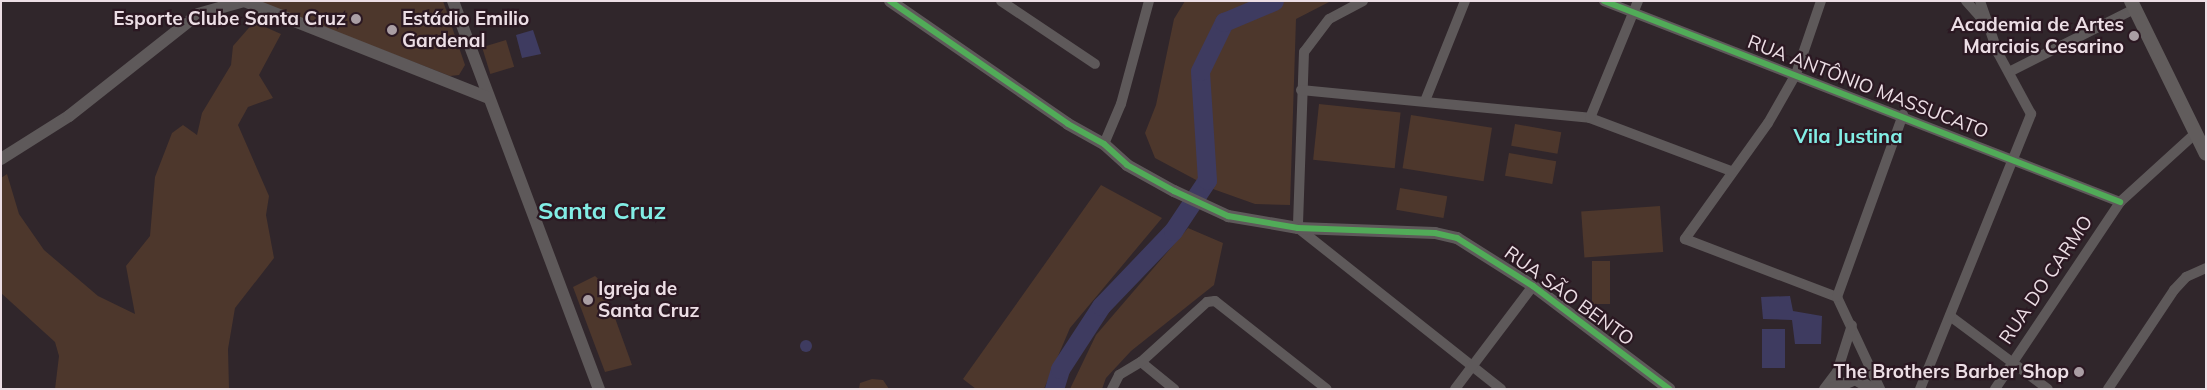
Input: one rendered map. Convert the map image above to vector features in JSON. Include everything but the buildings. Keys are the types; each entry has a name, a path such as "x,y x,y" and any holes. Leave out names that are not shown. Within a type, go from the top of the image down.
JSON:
{"main road":[{"path":"2133,5 2197,132 2206,154"}],"street":[{"path":"1,159 69,116 198,14 244,1 487,97"},
{"path":"452,1 487,97 542,228 599,389"},
{"name":"RUA SÃO BENTO","path":"890,1 1068,124 1104,144 1127,165 1212,210 1298,228 1435,232 1457,238 1533,286 1669,389"},
{"path":"1001,1 1095,64"},
{"path":"1104,144 1121,104 1149,1"},
{"path":"1363,1 1330,19 1316,34 1304,52 1301,90 1298,228 1501,389"},
{"path":"1425,101 1465,1"},
{"name":"RUA ANTÔNIO MASSUCATO","path":"1604,1 1903,115 2011,160 2120,202"},
{"path":"1590,118 1638,1"},
{"path":"1821,1 1796,74 1768,123 1731,171 1685,239 1837,297 1852,324 1880,389"},
{"path":"1966,1 1984,20"},
{"path":"1920,389 2031,108 2008,72 1984,20 1980,1"},
{"path":"2008,72 2133,5"},
{"path":"1301,90 1590,118 1731,171"},
{"path":"1837,297 1903,115"},
{"name":"RUA DO CARMO","path":"1995,389 2120,202 2197,132"},
{"path":"2108,389 2174,290 2186,277 2206,268"},
{"path":"1454,389 1533,286"},
{"path":"1112,389 1119,375 1141,362 1207,302 1223,306 1327,389"},
{"path":"1950,316 2048,389"},
{"path":"1824,389 1843,359 1852,324"},
{"path":"1141,362 1174,389"},
{"path":"1832,389 1854,379 1872,389"}],"shaded area":[{"name":"Estádio Emilio Gardenal","path":"256,1 443,1 465,65 459,75 450,76"},
{"path":"1185,1 1331,1 1296,19 1290,205 1255,204 1213,189 1155,158 1145,133 1156,105 1174,19"},
{"path":"254,22 281,34 259,75 273,98 248,107 238,125 269,196 266,215 274,258 235,308 228,349 229,389 55,389 59,356 55,342 1,293 1,178 7,174 19,214 44,250 98,296 135,314 126,266 150,236 155,177 172,133 183,125 197,135 202,113 231,65 233,46"},
{"path":"533,30 541,54 522,58 516,35"},
{"path":"506,40 514,67 490,74 482,47"},
{"path":"1319,104 1401,113 1395,168 1313,160"},
{"path":"1411,115 1492,128 1484,181 1403,168"},
{"path":"1515,124 1561,132 1557,154 1511,146"},
{"path":"1509,153 1556,161 1552,184 1505,176"},
{"path":"1101,185 1162,218 1070,328 1044,389 976,389 963,379"},
{"path":"1400,188 1447,196 1443,218 1396,210"},
{"path":"1660,206 1663,252 1584,257 1581,212"},
{"path":"1188,228 1223,243 1214,285 1131,351 1106,378 1102,389 1070,389 1096,335"},
{"path":"1592,261 1610,261 1610,304 1592,304"},
{"path":"595,276 602,282 632,365 605,372 573,287"},
{"path":"1790,296 1793,311 1822,316 1821,344 1795,344 1792,320 1763,319 1761,297"},
{"path":"1762,329 1785,329 1785,368 1762,368"},
{"path":"806,340 812,346 806,352 800,346"},
{"path":"872,379 883,380 889,389 859,389 860,383"}],"waterway":[{"path":"1054,389 1060,369 1101,306 1173,231 1207,180 1200,71 1224,22 1274,1"}],"cycle path":[{"path":"890,1 1068,124 1104,144 1127,165 1174,191 1228,216 1298,228 1435,233 1457,238 1533,286 1669,389"},
{"path":"1604,1 2120,202"}],"place":[{"name":"Esporte Clube Santa Cruz","path":"356,19"},
{"name":"Estádio Emilio Gardenal","path":"392,30"},
{"name":"Academia de Artes Marciais Cesarino","path":"2134,36"},
{"name":"Igreja de Santa Cruz","path":"588,300"},
{"name":"The Brothers Barber Shop","path":"2079,372"}],"district":[{"name":"Vila Justina","path":"1848,135"},
{"name":"Santa Cruz","path":"602,211"}]}
